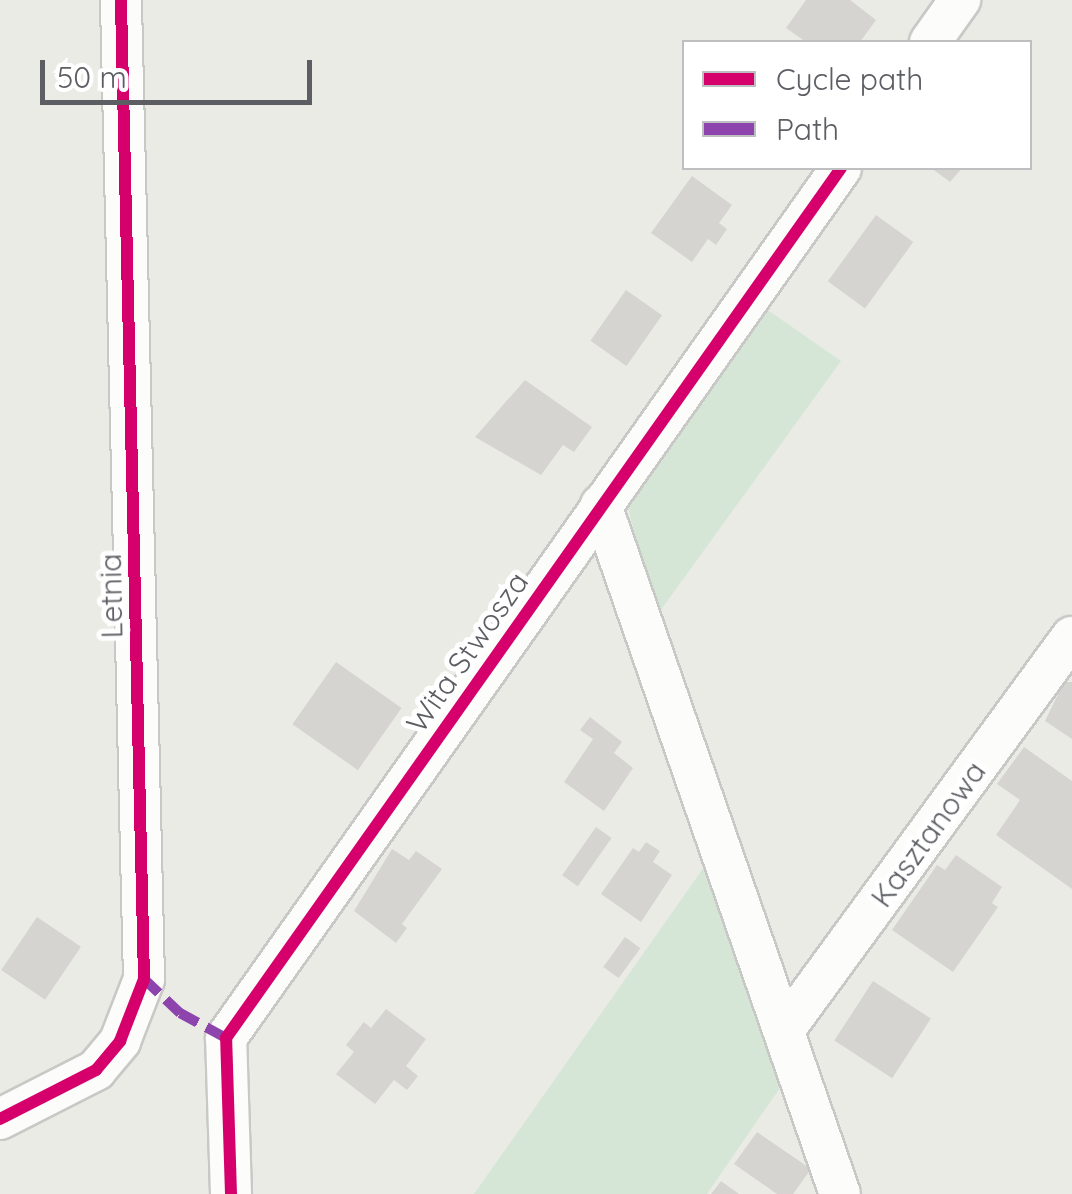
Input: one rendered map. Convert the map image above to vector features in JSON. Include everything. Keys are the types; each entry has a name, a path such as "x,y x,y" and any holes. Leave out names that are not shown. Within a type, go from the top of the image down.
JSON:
{"street":[{"name":"Letnia","path":"0,1119 96,1070 120,1041 144,979 120,0"},
{"path":"931,40 960,0"},
{"name":"Wita Stwosza","path":"231,1194 226,1038 840,170"},
{"path":"602,504 840,1194"},
{"name":"Kasztanowa","path":"784,1030 1072,637"}],"green space":[{"path":"755,301 841,361 655,618 624,491"},
{"path":"709,860 784,1082 707,1194 474,1194"}],"building":[{"path":"806,0 850,0 876,20 861,40 803,40 786,28"},
{"path":"934,170 960,170 950,182"},
{"path":"692,176 732,205 719,223 727,229 716,245 708,239 692,262 651,233"},
{"path":"876,215 913,242 865,308 828,281"},
{"path":"626,290 662,315 626,366 590,341"},
{"path":"525,380 592,427 574,452 563,445 541,475 475,437"},
{"path":"336,662 402,708 358,770 292,724"},
{"path":"1064,682 1072,682 1072,739 1045,721"},
{"path":"590,717 622,742 614,753 633,768 604,811 564,782 593,739 580,730"},
{"path":"1024,747 1072,781 1072,889 996,835 1020,800 997,784"},
{"path":"596,827 612,838 578,886 562,875"},
{"path":"646,842 660,851 653,862 672,875 641,922 601,894 633,848 639,852"},
{"path":"392,849 409,860 416,851 442,869 402,924 407,928 396,943 354,911"},
{"path":"956,855 1002,887 992,903 998,907 953,972 892,930 937,865 945,870"},
{"path":"37,917 81,947 45,1000 1,970"},
{"path":"625,937 640,948 619,978 603,967"},
{"path":"873,981 931,1019 892,1078 834,1041"},
{"path":"386,1009 426,1039 406,1066 418,1076 407,1090 394,1080 375,1104 336,1074 354,1052 346,1045 364,1022 371,1028"},
{"path":"757,1132 811,1169 793,1194 777,1194 734,1164"},
{"path":"721,1181 739,1194 711,1194"}],"marked path":[{"path":"144,979 180,1013 226,1038"}],"cycle path":[{"path":"0,1119 96,1070 120,1041 144,979 121,0"},
{"path":"231,1194 226,1038 840,170"}]}
